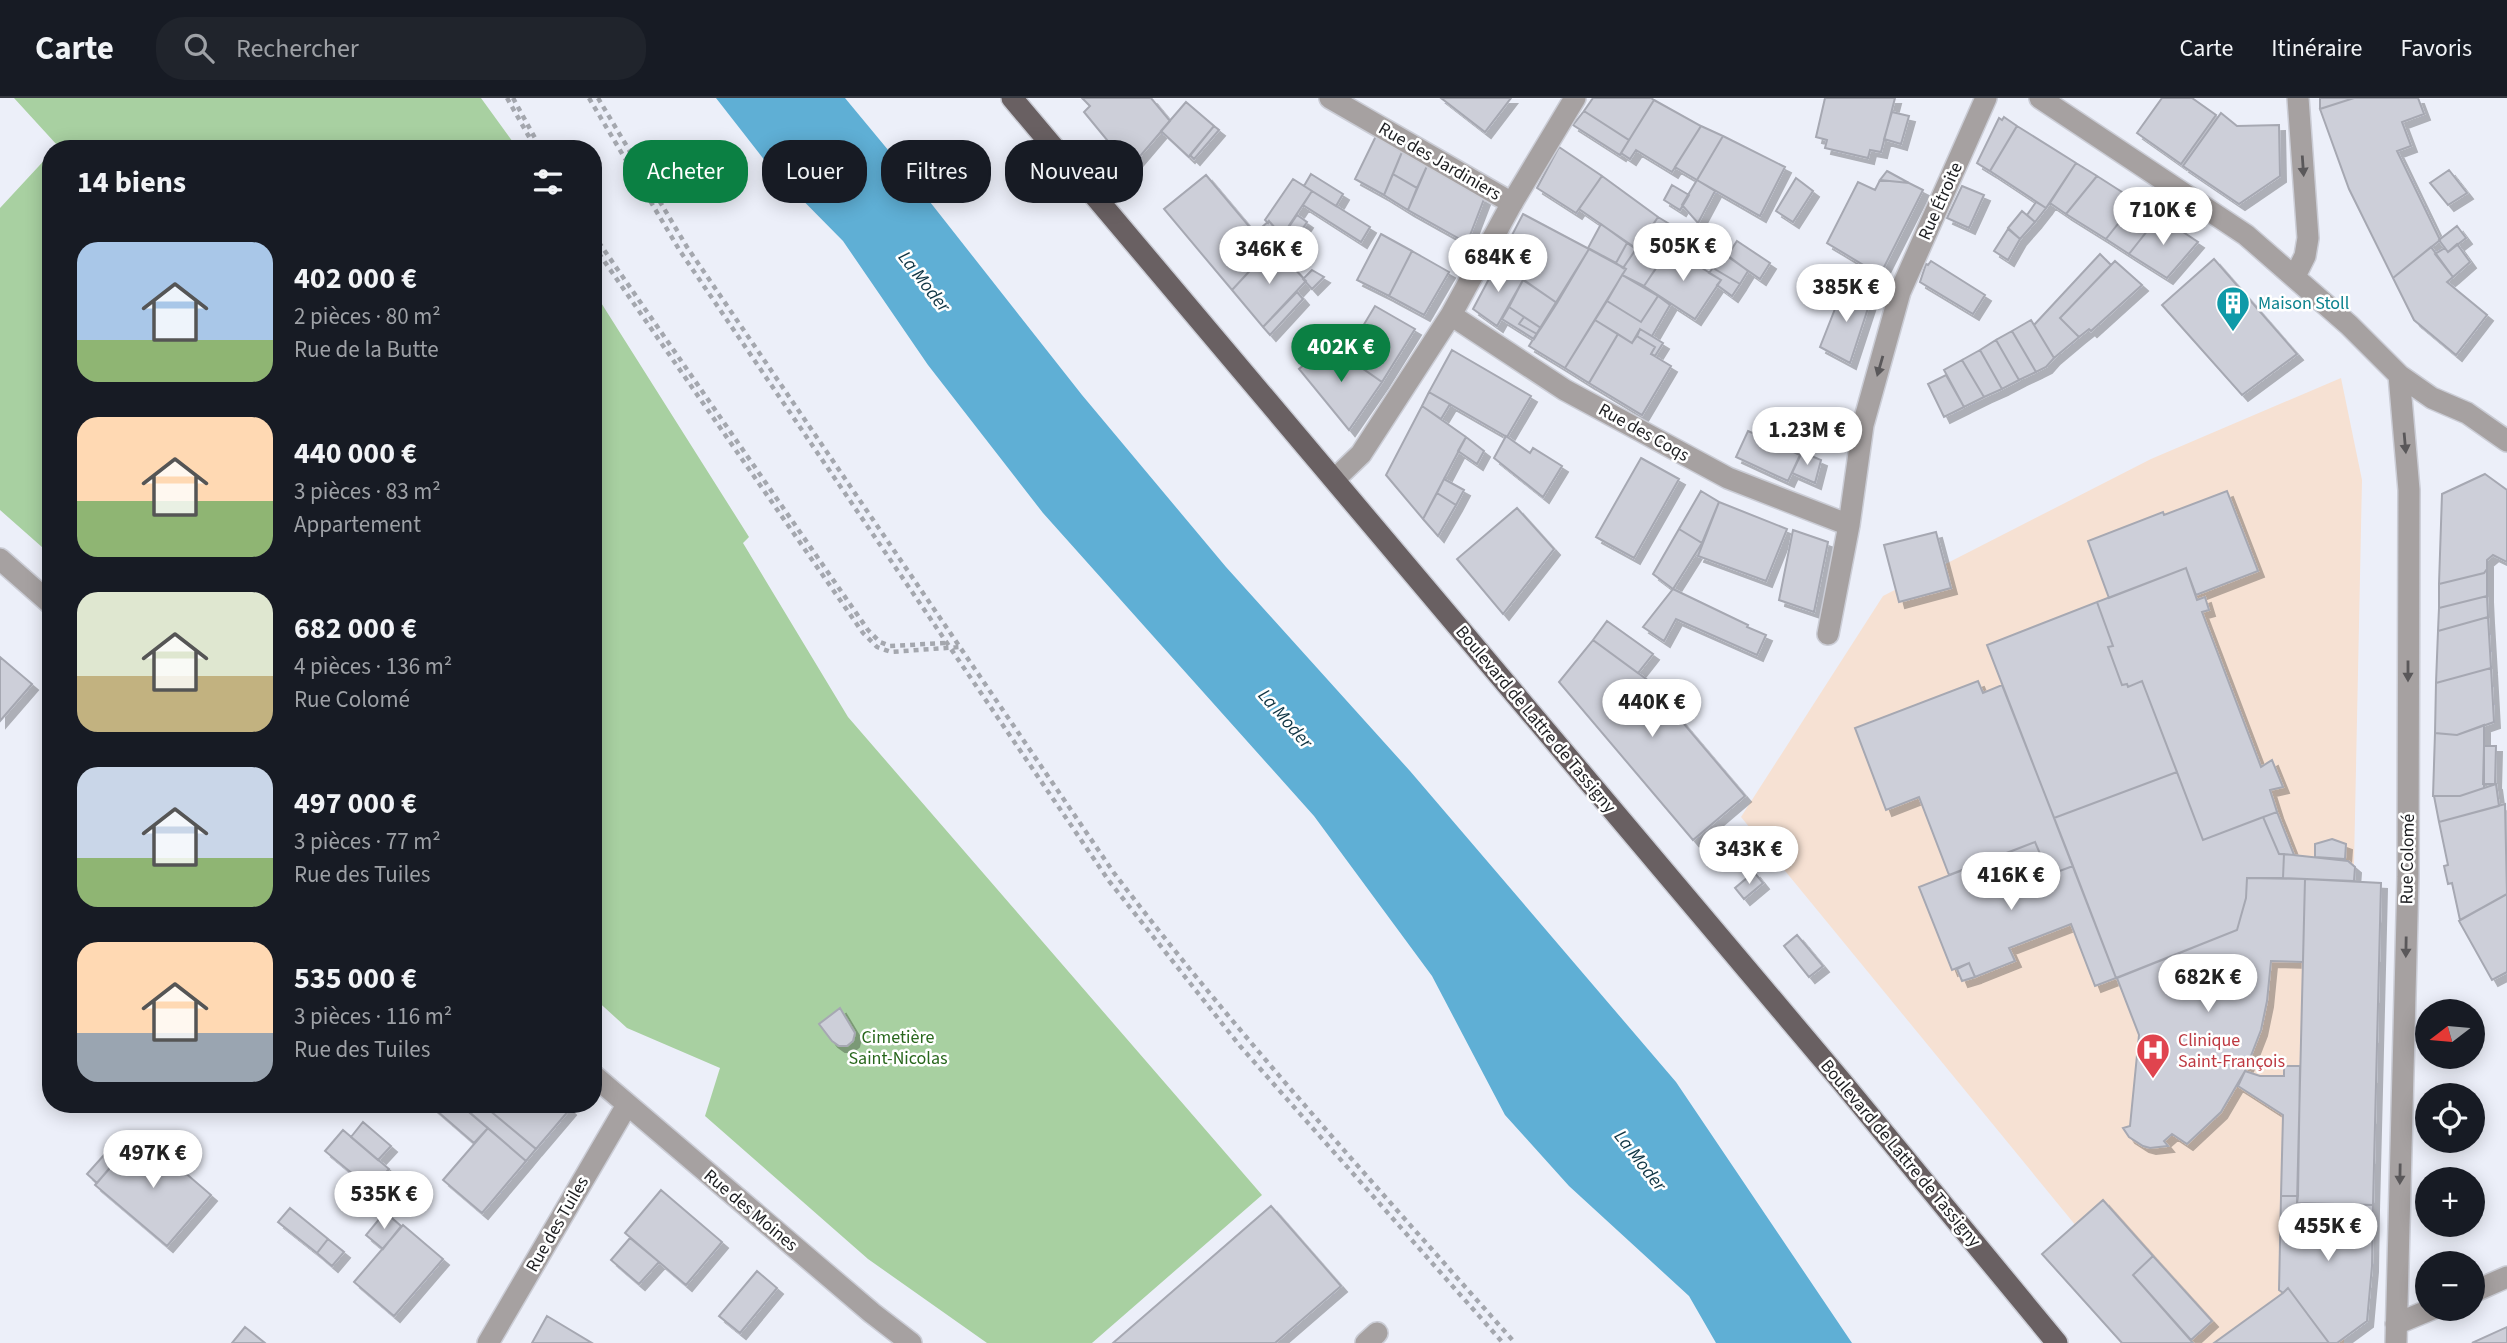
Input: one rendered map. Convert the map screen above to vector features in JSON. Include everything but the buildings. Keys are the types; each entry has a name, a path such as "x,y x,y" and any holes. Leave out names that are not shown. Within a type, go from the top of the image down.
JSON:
{"main road":[{"name":"Boulevard de Lattre de Tassigny","path":"1012,98 1833,1072 2057,1343"}],"street":[{"name":"Rue des Jardiniers","path":"1330,98 1512,203"},
{"path":"1335,479 1361,454 1451,315 1512,203 1575,98"},
{"name":"Rue Étroite","path":"1828,634 1849,525 1863,425 1900,292 1986,98"},
{"path":"2040,98 2246,235 2349,325 2399,375 2432,398 2467,414 2507,442"},
{"path":"2295,276 2305,256 2308,238 2298,98"},
{"name":"Rue des Coqs","path":"1451,315 1565,390 1728,478 1849,525"},
{"name":"Rue Colomé","path":"2396,1333 2408,821 2409,490 2399,375"},
{"path":"0,559 42,596"},
{"name":"Rue des Moines","path":"602,1084 861,1304 911,1343"},
{"name":"Rue des Tuiles","path":"488,1343 627,1105"},
{"path":"2485,1287 2507,1277"},
{"path":"2396,1333 2415,1320"}],"path":[{"path":"506,98 531,140"},
{"path":"513,98 536,140"},
{"path":"589,98 680,251 1109,881 1240,1046 1503,1343"},
{"path":"598,98 687,247 1114,873 1177,956 1246,1039 1516,1343"},
{"path":"602,247 868,630 880,642 890,646 946,643"},
{"path":"602,258 863,633 877,647 891,652 959,647"}],"shaded area":[{"name":"Clinique Saint-François","path":"2341,378 2362,480 2344,1343 2172,1343 1741,817 1883,596 2151,459"}],"green space":[{"path":"14,98 481,98 511,140 52,140"},
{"path":"42,163 42,547 0,510 0,208"},
{"name":"Cimetière Saint-Nicolas","path":"602,304 749,537 743,543 848,717 1262,1195 1092,1343 987,1343 868,1259 705,1116 720,1068 627,1028 602,1005"}],"water":[{"name":"La Moder","path":"716,98 845,98 881,141 881,203 931,203 1082,395 1226,567 1410,771 1676,1082 1852,1343 1716,1343 1689,1296 1569,1186 1505,1115 1432,976 1314,816 1043,513 928,365 843,241 806,203 867,203 867,140 762,140 762,157"}],"place":[{"name":"Maison Stoll","path":"2233,333"},
{"name":"Clinique Saint-François","path":"2153,1080"}]}
